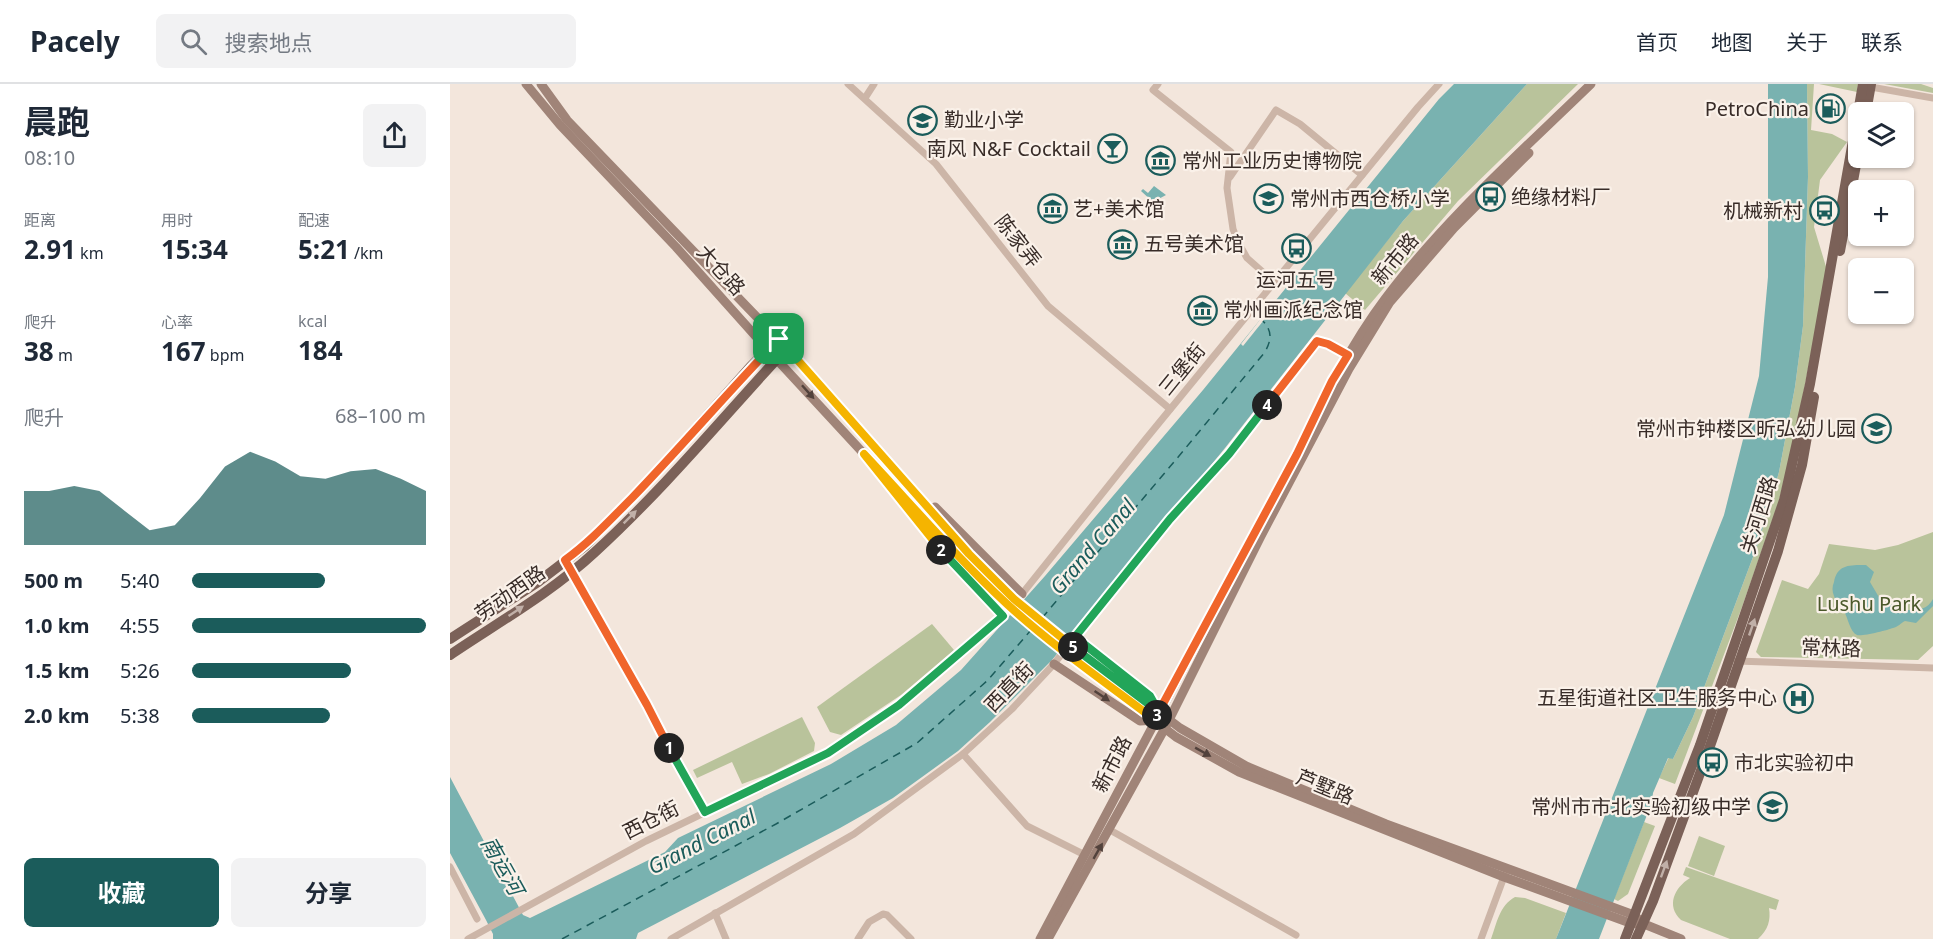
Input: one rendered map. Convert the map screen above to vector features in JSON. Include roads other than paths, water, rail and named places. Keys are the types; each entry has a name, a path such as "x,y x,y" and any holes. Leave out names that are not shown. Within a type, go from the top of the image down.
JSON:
{"main road":[{"name":"大仓路","path":"526,84 560,125 676,247 776,360 965,557"},
{"name":"大仓路","path":"541,84 567,120 779,339 872,443 965,557"},
{"name":"新市路","path":"1040,939 1292,464 1332,381 1348,355 1385,299 1449,222 1591,84"},
{"name":"新市路","path":"1048,939 1167,723 1349,369 1390,302 1454,228 1599,84"},
{"path":"1867,102 1868,85"},
{"name":"关河西路","path":"1636,939 1644,924 1734,661 1784,500 1796,450 1868,85"},
{"name":"关河西路","path":"1625,939 1778,551 1802,465 1855,168"},
{"name":"劳动西路","path":"450,639 538,582 585,546 656,473 751,366 779,339"},
{"name":"劳动西路","path":"450,655 547,590 595,552 662,485 787,348"},
{"path":"872,443 1023,594"},
{"path":"864,454 950,561 1003,616"},
{"name":"芦墅路","path":"965,557 1008,604 1058,647 1091,666 1167,723 1176,737 1239,772 1632,919"},
{"path":"1054,664 1140,721 1157,716 1150,696 1075,637"},
{"path":"1632,919 1681,939"}],"street":[{"name":"陈家弄","path":"848,84 936,164 1048,306 1170,409"},
{"path":"865,98 874,84"},
{"path":"1158,84 1153,90 1231,152 1227,188 1229,214 1238,242 1248,258 1274,282"},
{"name":"三堡街","path":"1023,594 1170,409 1439,84"},
{"path":"1868,85 1933,98"},
{"path":"1228,179 1276,110 1300,124 1362,175"},
{"name":"西直街","path":"671,939 854,834 963,754 1012,709 1054,664 1170,519 1229,454 1317,341 1348,355"},
{"path":"565,560 705,812"},
{"name":"西仓街","path":"468,939 705,812 828,753 899,705 1003,616 1023,594"},
{"name":"常林路","path":"1734,661 1933,668"},
{"path":"963,754 1027,826 1085,855"},
{"path":"1110,830 1296,935"},
{"path":"450,867 477,919"},
{"path":"1481,939 1505,873"},
{"path":"715,913 726,939"},
{"path":"858,939 869,922 883,914 887,915 911,939"}],"water":[{"name":"Grand Canal","path":"1454,84 1527,84 1403,221 1225,448 1052,660 958,751 893,798 638,933 636,939 493,939 493,934 450,853 450,777 523,915 530,918 665,852 678,838 831,764 896,725 961,670 1045,576 1203,390 1439,99"},
{"path":"1768,84 1807,84 1808,177 1803,326 1795,387 1779,472 1759,541 1693,717 1673,759 1668,758 1653,793 1652,802 1599,939 1556,939 1724,515 1759,376 1768,277"},
{"path":"1154,186 1166,195 1153,202 1141,191 1143,189 1148,193"},
{"path":"1866,565 1874,572 1870,582 1883,604 1901,605 1901,610 1915,610 1927,606 1933,599 1933,606 1916,623 1905,621 1890,629 1857,635 1835,598 1833,587 1841,569"}],"place":[{"name":"PetroChina","path":"1830,109"},
{"name":"勤业小学","path":"923,120"},
{"name":"南风 N&F Cocktail","path":"1112,149"},
{"name":"常州工业历史博物院","path":"1161,161"},
{"name":"绝缘材料厂","path":"1490,197"},
{"name":"常州市西仓桥小学","path":"1269,199"},
{"name":"艺+美术馆","path":"1052,209"},
{"name":"机械新村","path":"1824,211"},
{"name":"五号美术馆","path":"1123,244"},
{"name":"运河五号","path":"1296,249"},
{"name":"常州画派纪念馆","path":"1202,310"},
{"name":"常州市钟楼区昕弘幼儿园","path":"1877,429"},
{"name":"五星街道社区卫生服务中心","path":"1798,698"},
{"name":"市北实验初中","path":"1713,763"},
{"name":"常州市市北实验初级中学","path":"1772,807"}],"park label":[{"name":"Lushu Park","path":"1869,604"}],"water label":[{"name":"南运河","path":"502,866"}]}
